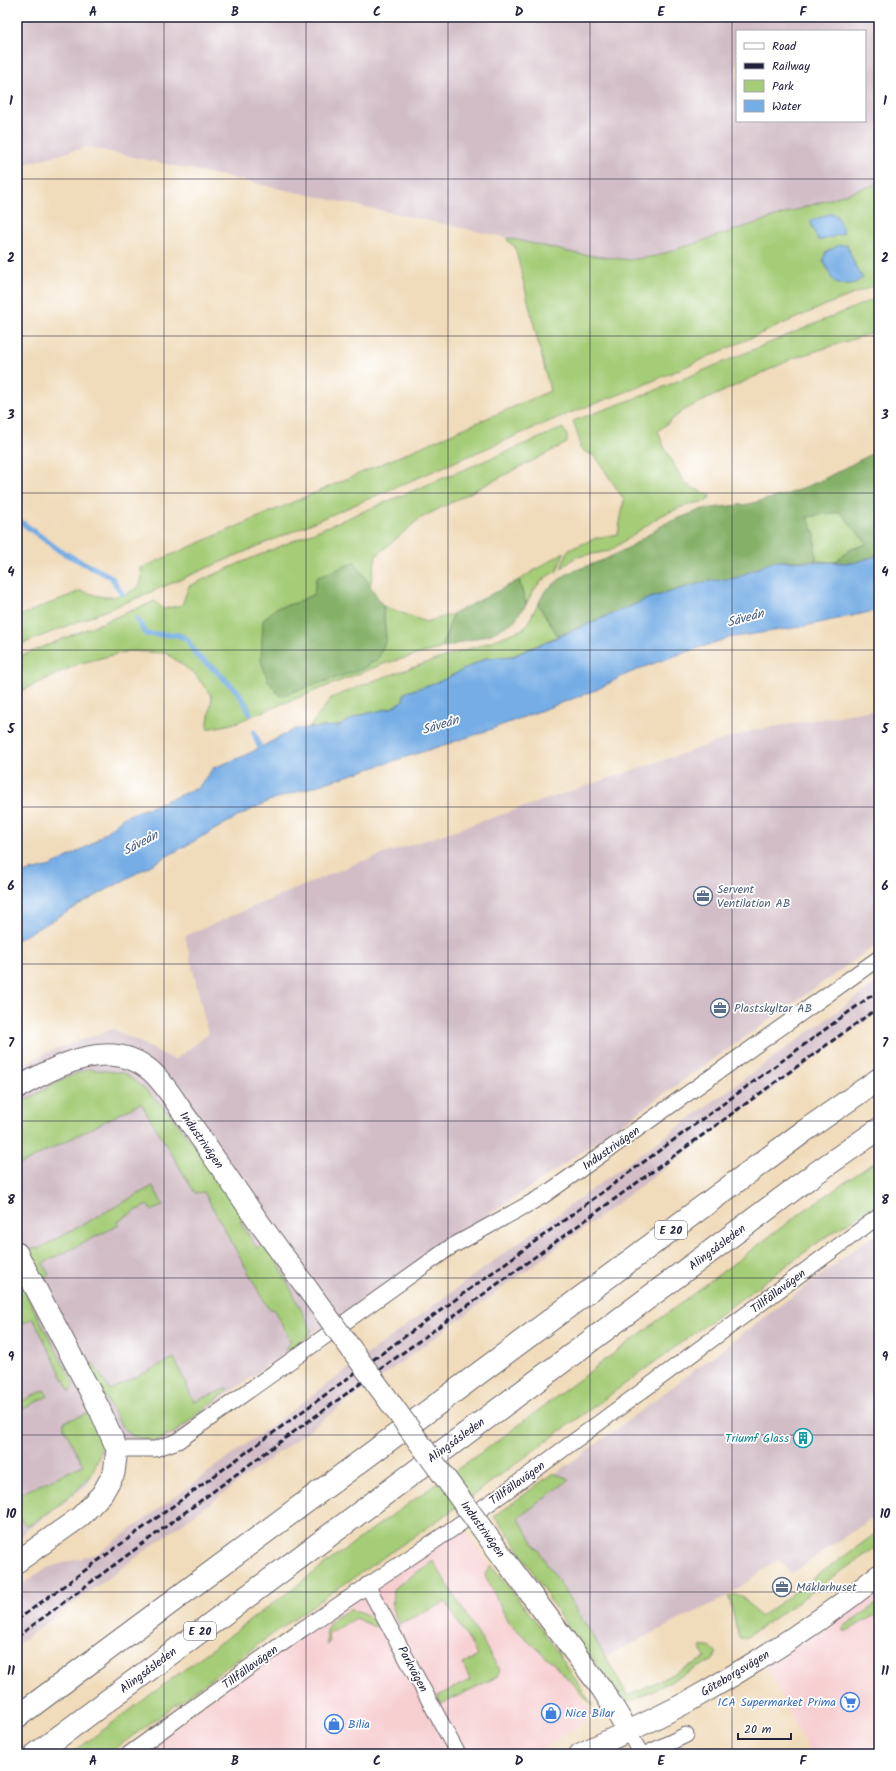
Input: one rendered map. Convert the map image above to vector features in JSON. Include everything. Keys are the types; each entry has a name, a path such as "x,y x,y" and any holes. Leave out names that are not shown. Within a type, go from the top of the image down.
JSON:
{"highway":[{"name":"E 20","path":"17,1717 796,1137 879,1079"},
{"name":"Alingsåsleden","path":"36,1754 813,1175 879,1129"}],"street":[{"name":"Industrivägen","path":"117,1449 155,1449 178,1441 450,1248 543,1196 879,958"},
{"name":"Industrivägen","path":"17,1088 68,1062 88,1056 104,1055 118,1056 138,1062 160,1080 258,1221 502,1556 602,1689 628,1731"},
{"name":"Tillfällavägen","path":"129,1754 367,1585 448,1532 546,1463 879,1216"},
{"path":"17,1253 99,1408 117,1449 114,1473 102,1494 80,1517 17,1562"},
{"name":"Göteborgsvägen","path":"580,1754 688,1702 745,1668 879,1575"},
{"name":"Parkvägen","path":"367,1585 458,1754"},
{"path":"628,1731 641,1754"},
{"path":"646,1754 686,1735"}],"shaded area":[{"path":"17,17 879,17 879,183 656,256 630,260 578,254 87,147 17,166"},
{"path":"879,709 879,943 544,1178 352,1306 226,1395 177,1434 153,1444 131,1439 102,1452 87,1485 17,1538 17,1069 48,1052 113,1029 175,1060 208,1034 185,936 354,864 750,731"},
{"path":"879,981 879,1011 17,1645 17,1588 46,1568 99,1553 522,1240"},
{"path":"879,1231 879,1513 791,1574 779,1558 728,1596 606,1656 575,1610 511,1506 607,1436"},
{"path":"464,1529 532,1624 593,1716 536,1754 136,1754 342,1607"},
{"path":"879,1585 879,1754 810,1754 765,1664"}],"green space":[{"path":"879,183 879,284 826,305 639,387 562,416 137,598 17,646 17,617 80,591 104,597 128,593 139,586 141,579 141,568 550,391 515,247 507,240 508,238 578,254 630,260 656,256","holes":["847,245 856,268 862,278 838,284"]},
{"path":"879,297 879,331 794,358 684,410 658,431 664,447 685,484 711,496 707,501 689,504 660,516 610,551 576,557 561,569 568,550 596,538 618,534 624,500 596,457 580,449 580,442 573,421 647,394"},
{"path":"563,428 567,435 567,443 419,519 376,556 370,587 355,562 314,594 296,603 276,608 386,639 383,606 426,622 453,614 442,648 383,664 232,724 207,729 212,697 195,674 166,653 128,651 78,664 17,693 21,656 155,601 163,609 182,605 189,586 240,563"},
{"path":"879,450 879,555 854,563 835,562 851,549 867,544 840,512 807,517 815,534 816,561 774,561 736,578 704,582 650,598 558,636 538,604 545,591 568,573 606,559 630,547 664,524 703,509 749,504 788,494 822,480"},
{"path":"841,512 868,544 851,549 835,562 816,561 815,534 807,517"},
{"path":"564,552 557,571 546,577 538,585 526,605 519,580"},
{"path":"355,562 383,606 386,640 378,659 360,670 280,696 268,681 261,660 263,620 276,608 296,603 314,594 316,578"},
{"path":"519,580 526,605 513,622 491,634 442,648 453,614"},
{"path":"538,604 558,636 512,656 486,658 441,681 404,693 403,701 391,708 357,716 339,726 309,728 331,698 378,679 487,643 525,628"},
{"path":"88,1069 124,1073 144,1088 171,1115 247,1218 240,1222 257,1248 264,1245 279,1265 311,1330 308,1336 287,1350 284,1349 291,1342 274,1310 268,1308 204,1192 195,1193 141,1103 17,1166 17,1105 61,1080"},
{"path":"879,1159 879,1202 820,1241 450,1512 303,1612 108,1754 71,1754 371,1530 500,1439 802,1212"},
{"path":"153,1186 163,1205 152,1211 147,1205 117,1221 119,1225 43,1263 49,1275 43,1278 38,1275 29,1254 30,1250 35,1248 38,1249"},
{"path":"17,1277 74,1384 70,1392 33,1318 19,1325 17,1319"},
{"path":"174,1358 194,1402 227,1388 228,1390 175,1432 156,1441 132,1436 122,1427 87,1365 93,1363 110,1390"},
{"path":"44,1390 48,1396 17,1412 17,1404"},
{"path":"86,1414 91,1415 98,1429 101,1440 98,1458 93,1471 74,1493 27,1527 17,1515 17,1494 18,1495 83,1465 64,1428 64,1422"},
{"path":"553,1473 570,1479 518,1518 588,1628 628,1696 705,1658 700,1647 710,1647 717,1653 712,1660 630,1702 622,1698 562,1619 507,1531 494,1517"},
{"path":"879,1531 879,1545 746,1638 739,1638 729,1597 735,1595 742,1596 760,1617"},
{"path":"433,1561 500,1670 497,1677 441,1704 437,1696 470,1680 463,1664 478,1656 446,1602 399,1624 392,1608 393,1589"},
{"path":"492,1566 542,1629 593,1706 553,1663 508,1622 485,1575"},
{"path":"879,1602 879,1613 845,1632 842,1628"},
{"path":"349,1610 358,1611 367,1615 376,1624 375,1627 355,1618 328,1635 329,1642 327,1645 328,1626 333,1619"}],"water":[{"path":"832,213 837,216 844,233 823,240 818,240 810,221"},
{"path":"839,245 847,245 856,268 863,278 853,284 838,284 832,279 823,260 825,253"},
{"name":"Säveån","path":"879,555 879,610 800,627 728,638 660,661 627,674 596,690 478,734 269,801 239,816 17,940 17,876 26,872 51,866 90,845 124,817 198,788 213,768 244,756 295,729 339,726 357,716 391,708 403,701 404,693 441,681 486,658 513,656 650,598 704,582 736,578 774,561 854,563"}],"waterway":[{"path":"17,519 60,551 111,577 122,594"},
{"path":"137,619 146,634 178,635 187,639 196,655 215,670 238,692 250,714"},
{"path":"254,732 262,754"}],"railway":[{"path":"17,1620 879,990"},
{"path":"17,1637 273,1447 879,1007"}],"place":[{"name":"Servent Ventilation AB","path":"703,896"},
{"name":"Plastskyltar AB","path":"720,1008"},
{"name":"Triumf Glass","path":"803,1438"},
{"name":"Mäklarhuset","path":"782,1587"},
{"name":"ICA Supermarket Prima","path":"850,1702"},
{"name":"Nice Bilar","path":"551,1713"},
{"name":"Bilia","path":"334,1724"}]}
